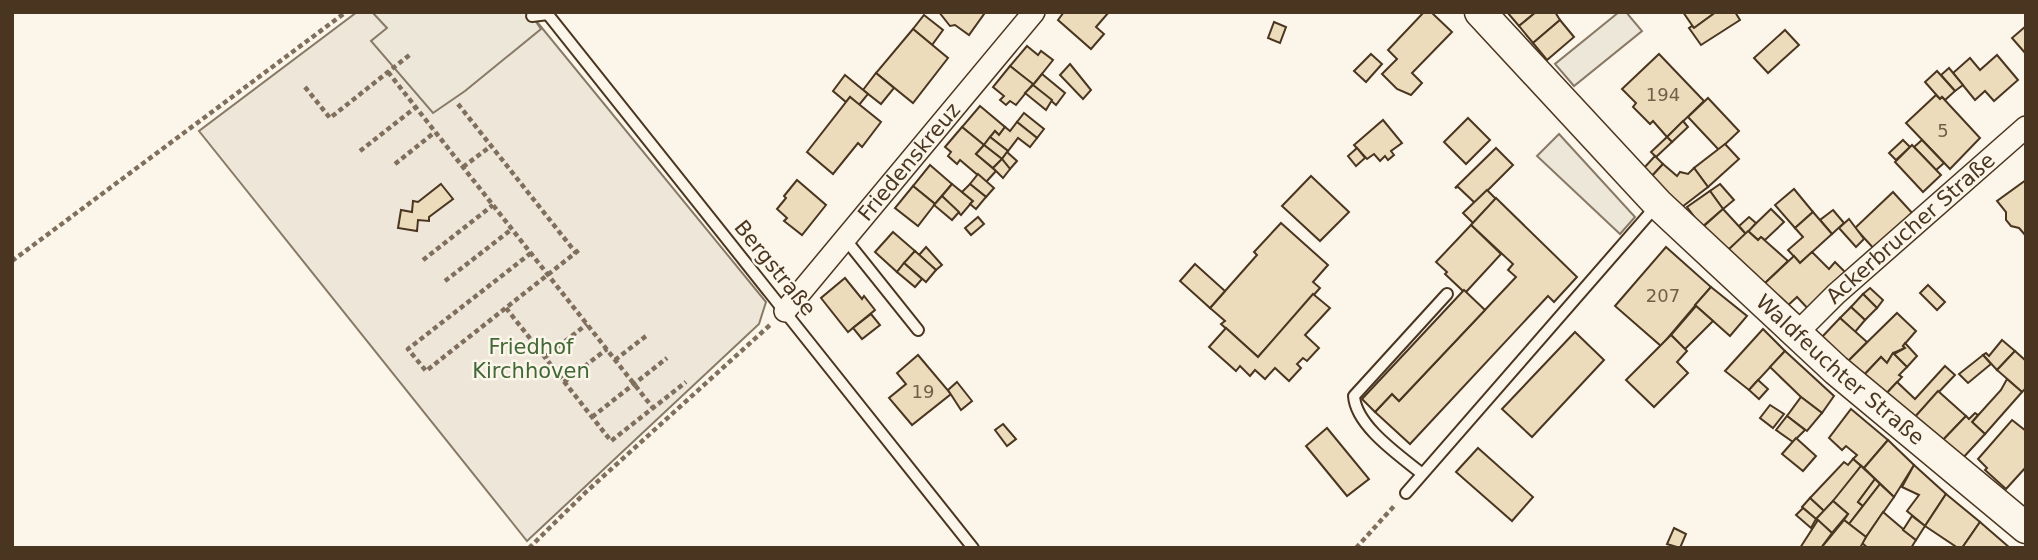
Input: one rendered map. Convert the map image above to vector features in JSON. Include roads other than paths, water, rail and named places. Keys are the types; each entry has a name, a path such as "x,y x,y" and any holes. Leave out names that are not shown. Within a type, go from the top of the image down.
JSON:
{"street":[{"name":"Friedenskreuz","path":"785,311 1034,12"},
{"name":"Waldfeuchter Straße","path":"1485,14 1658,204 1796,334 2024,522"},
{"name":"Ackerbrucher Straße","path":"1796,334 1836,295 2026,127"}],"lane":[{"path":"532,16 547,13"},
{"name":"Bergstraße","path":"547,13 973,548"},
{"path":"1406,493 1658,204"},
{"path":"846,240 918,330"},
{"path":"1422,473 1359,417 1354,396 1447,294"}],"park label":[{"name":"Friedhof Kirchhoven","path":"531,359"}]}
